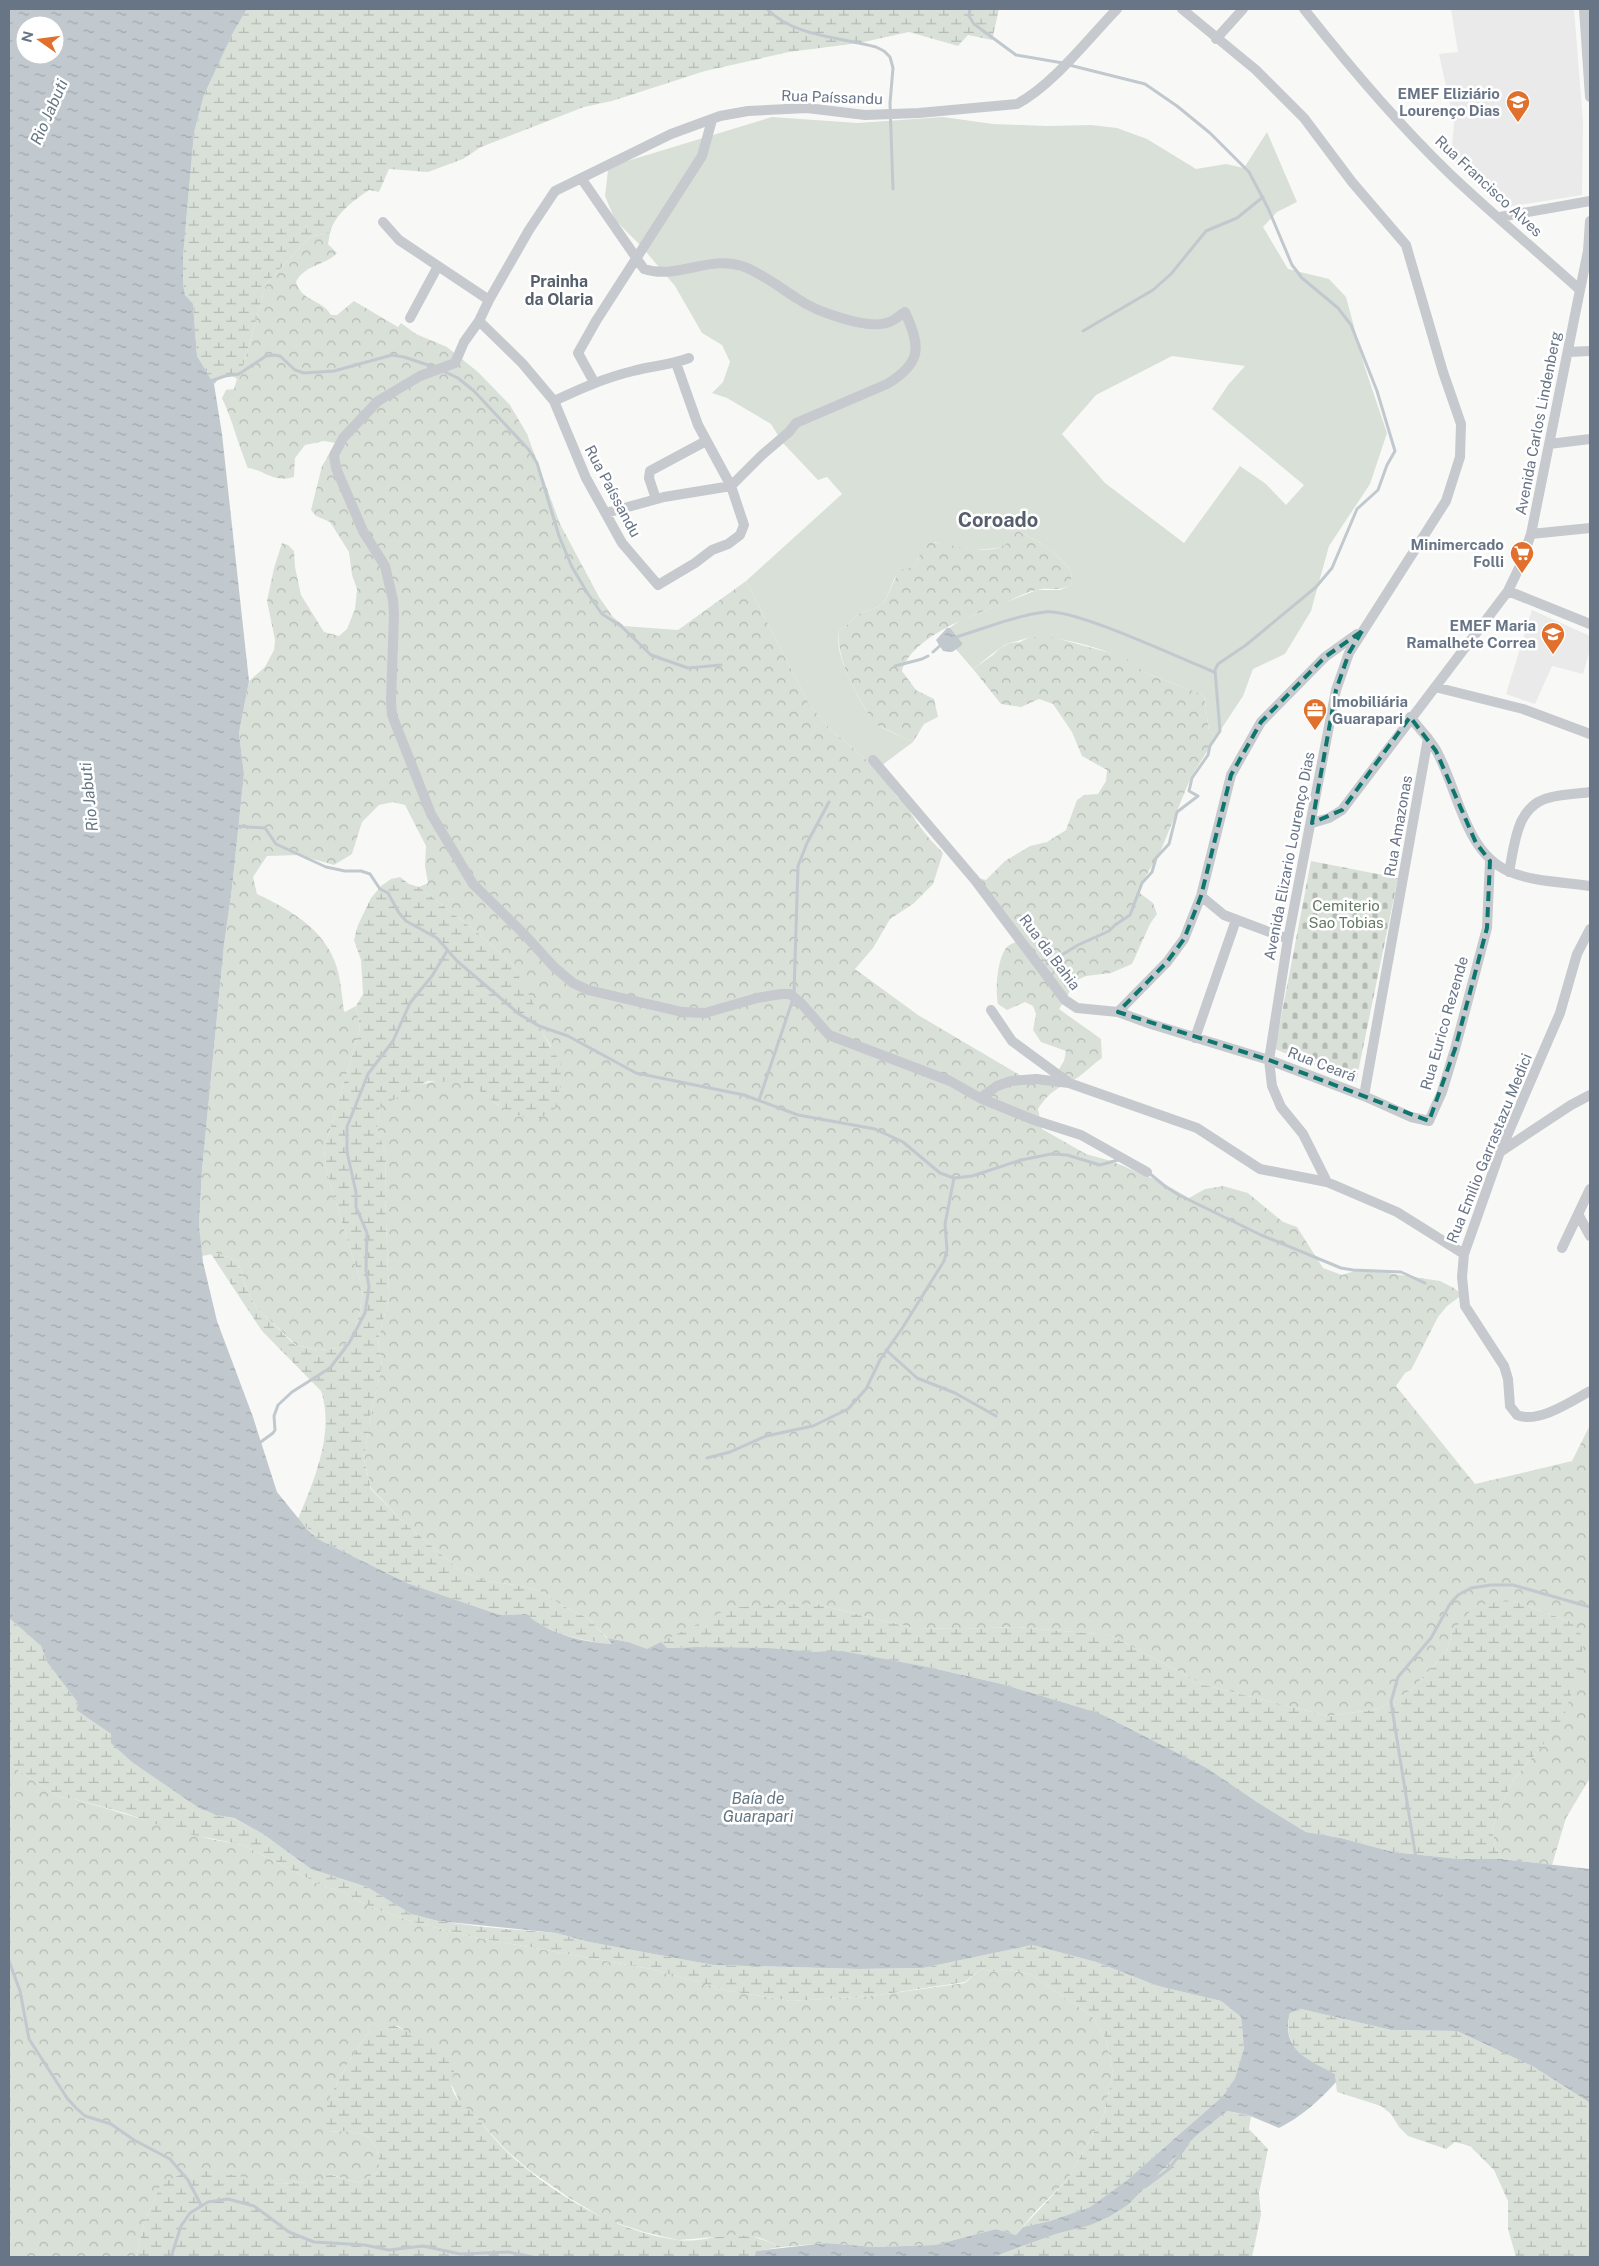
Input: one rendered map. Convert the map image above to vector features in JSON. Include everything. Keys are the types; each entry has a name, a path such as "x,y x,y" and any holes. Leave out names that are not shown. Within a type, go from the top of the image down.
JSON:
{"street":[{"name":"Rua Paíssandu","path":"980,1098 950,1081 829,1034 801,1003 790,994 757,998 705,1013 682,1012 588,990 573,983 554,968 524,934 474,884 431,814 392,715 393,600 385,566 364,531 336,468 334,455 344,438 378,401 420,376 455,362 464,342 479,321 529,230 555,192 671,134 720,116 748,111 807,108 865,115 919,113 1017,104 1029,98 1053,76 1117,9"},
{"name":"Avenida Elizario Lourenço Dias","path":"1182,9 1256,70 1304,118 1352,182 1406,245 1442,372 1461,424 1460,457 1446,501 1348,653 1336,690 1288,939 1269,1060 1272,1086 1281,1108 1303,1134 1327,1182"},
{"path":"1216,38 1243,9"},
{"name":"Rua Francisco Alves","path":"1304,9 1342,57 1408,131 1451,174 1580,290"},
{"path":"1584,9 1590,97"},
{"path":"594,382 578,353 596,321 702,156 712,120"},
{"path":"580,178 638,257 644,269 655,273 668,273 725,262 743,266 818,310 857,322 888,323 905,312 917,339 917,348 913,362 900,376 887,384 796,423 789,432 762,455 731,486 656,499 606,512"},
{"path":"1500,217 1590,201"},
{"name":"Avenida Carlos Lindenberg","path":"1312,822 1329,818 1342,810 1410,717 1508,590 1519,568 1531,534 1589,252 1590,221"},
{"path":"382,222 399,240 489,300"},
{"path":"410,318 438,266"},
{"name":"Rua Paíssandu","path":"479,321 522,362 554,401 586,478 622,543 658,585 695,563 712,550 728,544 740,535 744,525 731,486"},
{"path":"1568,352 1590,351"},
{"path":"554,401 594,382 634,370 676,363 689,358"},
{"path":"676,363 687,396 706,441 731,486"},
{"path":"1549,444 1590,439"},
{"path":"656,499 649,478 650,471 706,441"},
{"path":"1531,534 1590,528"},
{"path":"1508,590 1590,624"},
{"path":"1118,1012 1167,962 1184,939 1201,896 1231,775 1261,722 1325,657 1362,631"},
{"path":"1435,687 1523,709 1590,734"},
{"path":"1410,717 1428,738 1436,751 1476,843 1490,861 1509,872 1534,878 1590,886"},
{"name":"Rua Amazonas","path":"1364,1096 1428,738"},
{"name":"Rua da Bahia","path":"873,760 975,880 1065,1000 1077,1008 1118,1012 1269,1060"},
{"path":"1509,872 1518,826 1525,813 1536,803 1550,797 1590,792"},
{"name":"Rua Eurico Rezende","path":"1364,1096 1429,1121 1442,1092 1455,1049 1486,928 1490,861"},
{"path":"1201,896 1224,915 1288,939"},
{"path":"1195,1038 1236,920"},
{"name":"Rua Emilio Garrastazu Medici","path":"1069,1082 1197,1128 1260,1169 1327,1182 1397,1212 1464,1254 1500,1152 1560,1013 1577,954 1590,929"},
{"path":"991,1010 1012,1041 1069,1082"},
{"name":"Rua Ceará","path":"1269,1060 1364,1096"},
{"path":"980,1098 997,1086 1011,1081 1036,1078 1069,1082"},
{"path":"1500,1152 1571,1105 1590,1095"},
{"path":"980,1098 1034,1120 1081,1135 1147,1172"},
{"path":"1562,1248 1590,1189"},
{"path":"1578,1214 1590,1236"},
{"path":"1464,1254 1462,1276 1465,1306 1504,1366 1508,1378 1510,1406 1515,1414 1522,1417 1541,1414 1565,1405 1590,1391"}],"highlighted area":[{"path":"1362,631 1349,653 1336,690 1312,823 1342,810 1410,717 1436,751 1476,843 1490,861 1487,928 1455,1049 1429,1121 1269,1060 1118,1012 1167,962 1184,939 1201,896 1231,775 1261,722 1325,657"}],"shaded area":[{"name":"EMEF Eliziário Lourenço Dias","path":"1451,9 1574,9 1583,122 1582,195 1506,207 1451,158 1454,123 1439,54 1458,52"},
{"name":"EMEF Maria Ramalhete Correa","path":"1532,610 1590,636 1590,650 1583,674 1552,666 1535,704 1506,694"}],"green space":[{"path":"247,9 999,9 992,40 968,35 958,46 909,32 859,43 789,52 705,71 612,101 584,107 481,147 463,159 428,172 389,169 379,192 369,190 351,203 340,214 330,233 310,237 266,284 240,377 237,379 231,375 223,375 214,384 197,356 193,305 185,295 183,284 183,257 194,133 204,95 234,31"},
{"path":"772,117 858,123 943,117 993,124 1091,125 1117,128 1147,139 1196,169 1226,164 1244,168 1267,132 1297,202 1277,212 1263,227 1288,269 1329,279 1346,297 1365,368 1387,433 1370,484 1329,546 1311,611 1285,654 1253,669 1243,696 1216,737 1209,731 1204,695 1143,672 1122,658 1074,642 1044,637 1030,637 1006,644 973,669 948,640 945,631 961,620 1037,590 1060,590 1071,585 1072,572 1060,559 1040,543 1016,530 1008,543 993,548 951,547 935,542 919,556 914,567 895,577 885,601 878,607 858,614 845,627 839,629 838,640 843,663 856,693 873,721 886,730 913,742 877,769 829,728 809,704 746,581 842,494 827,477 818,480 782,442 771,424 727,398 712,393 723,382 730,362 722,345 702,333 675,286 641,246 615,220 605,196 608,170 614,165","holes":["1172,356 1245,366 1228,385 1212,409 1304,485 1286,505 1266,484 1240,466 1184,543 1105,483 1062,434 1096,395"]},
{"path":"330,233 328,244 337,253 310,268 300,276 296,282 299,289 331,315 337,315 354,301 398,327 401,323 416,334 447,347 478,372 510,405 527,434 560,524 599,597 613,617 624,626 678,630 746,581 809,704 829,728 877,769 898,798 903,796 910,812 920,827 943,853 933,884 913,904 890,919 873,948 855,969 918,1015 1023,1077 1061,1084 1056,1074 1064,1061 1066,1051 1041,1042 1033,1030 1036,1014 1033,1006 1025,1002 1007,1010 998,1004 997,983 1003,953 1007,947 1021,940 975,877 986,880 1005,861 1030,846 1047,842 1066,830 1077,800 1084,795 1098,794 1106,781 1107,770 1082,756 1072,732 1053,704 1039,699 1021,707 1001,704 973,669 1000,648 1010,643 1020,642 1030,637 1048,636 1122,656 1136,664 1143,672 1204,695 1209,731 1216,737 1191,777 1161,850 1137,891 1153,903 1157,914 1150,924 1132,964 1111,973 1086,976 1077,980 1059,1009 1101,1039 1102,1058 1080,1076 1055,1090 1047,1097 1038,1109 1042,1129 1086,1154 1111,1161 1159,1181 1189,1198 1205,1189 1223,1186 1248,1193 1283,1222 1297,1227 1323,1268 1342,1275 1361,1269 1440,1281 1454,1288 1462,1295 1447,1306 1438,1317 1411,1370 1405,1373 1396,1386 1475,1484 1572,1461 1590,1425 1590,1778 1566,1818 1552,1865 1503,1859 1495,1847 1492,1828 1513,1780 1543,1745 1571,1622 1514,1601 1453,1630 1447,1651 1410,1691 1378,1709 1328,1716 1204,1685 1110,1635 1017,1627 913,1628 816,1604 647,1650 628,1642 607,1638 589,1619 563,1606 540,1591 487,1581 462,1572 401,1520 371,1488 364,1460 370,1418 382,1365 378,1340 389,1298 385,1195 386,1154 377,1129 380,1106 414,1088 436,1081 448,1081 460,1082 474,1087 502,1108 551,1046 541,1031 536,1010 512,964 478,933 419,887 428,883 425,866 426,846 405,805 393,802 379,805 362,822 352,854 334,865 299,855 267,856 253,877 257,894 294,914 316,932 325,943 337,968 344,1011 356,1006 360,1029 324,1150 327,1174 363,1290 359,1316 351,1341 338,1348 318,1350 296,1345 255,1306 245,1285 238,1261 218,1253 202,1256 199,1225 202,1170 224,945 244,774 239,733 249,681 265,667 274,650 275,640 267,601 282,543 288,545 294,551 295,567 301,595 324,632 339,636 347,629 355,609 357,589 352,575 349,552 330,522 316,516 311,510 322,466 336,443 324,441 305,445 295,458 294,477 280,479 248,468 222,398 226,390 234,389 237,379 240,377 266,284 310,237"},
{"path":"1016,530 1040,543 1059,558 1072,572 1071,585 1060,589 1033,591 945,628 931,637 918,647 908,659 902,671 916,690 934,699 938,717 924,724 913,742 877,725 872,720 848,676 841,653 839,629 845,627 858,614 878,607 885,601 899,570 914,567 919,556 930,542 978,550 991,549 1001,546 1010,540"},
{"name":"Cemiterio Sao Tobias","path":"1311,861 1398,878 1356,1082 1275,1049"},
{"path":"400,877 409,884 419,887 478,933 512,964 537,1010 541,1031 560,1062 561,1081 556,1108 534,1122 502,1108 476,1088 457,1082 428,1081 380,1107 377,1129 386,1154 385,1195 389,1298 378,1340 382,1365 370,1418 364,1460 371,1489 401,1520 462,1572 487,1581 540,1591 563,1606 589,1619 612,1644 566,1635 545,1627 526,1614 500,1615 407,1583 318,1539 298,1519 321,1456 326,1423 321,1391 262,1331 211,1254 218,1253 238,1261 245,1285 255,1306 295,1345 318,1350 338,1348 351,1341 359,1316 363,1290 327,1174 324,1150 360,1029 356,1006 363,994 361,960 354,940 358,925 371,898 381,886 391,879"},
{"path":"1514,1601 1571,1622 1584,1638 1580,1667 1564,1716 1543,1745 1513,1780 1492,1828 1495,1847 1503,1859 1459,1859 1393,1852 1341,1838 1306,1832 1207,1768 1099,1713 1002,1684 928,1667 842,1652 697,1647 666,1648 661,1642 730,1608 816,1604 913,1628 1017,1627 1110,1635 1204,1685 1328,1716 1378,1709 1410,1691 1447,1651 1453,1630 1470,1611 1487,1603"},
{"path":"9,1618 41,1646 47,1662 78,1703 76,1710 111,1734 167,1785 199,1808 216,1815 233,1818 263,1834 311,1869 367,1887 411,1914 438,1921 556,1933 589,1942 713,1965 859,1969 923,1968 1032,1945 1096,1962 1158,1986 1221,2001 1241,2017 1244,2048 1235,2078 1223,2096 1126,2181 1090,2207 1050,2221 1023,2227 1068,2179 1104,2114 1113,2072 1106,2039 1092,2016 1030,1974 1004,1969 995,1972 982,1968 965,1982 872,1996 791,2001 730,1991 651,1969 473,1937 414,1922 373,1908 343,1892 323,1886 243,1845 179,1832 125,1813 74,1799 59,1797 9,1764"},
{"path":"9,1764 59,1797 74,1799 210,1839 243,1845 323,1886 343,1892 373,1908 414,1922 473,1937 651,1969 730,1991 791,2001 872,1996 965,1983 982,1968 995,1972 1004,1969 1030,1974 1092,2016 1106,2039 1113,2072 1104,2114 1068,2179 1035,2212 1016,2235 996,2229 935,2245 874,2247 826,2243 782,2247 760,2238 740,2235 678,2240 644,2232 605,2219 571,2199 529,2170 505,2149 475,2116 462,2107 436,2051 398,2026 369,2031 331,2094 328,2132 350,2131 367,2136 376,2148 379,2171 358,2183 329,2174 322,2181 280,2184 255,2180 161,2185 144,2224 136,2257 9,2257"},
{"path":"1301,2009 1391,2030 1457,2031 1534,2067 1590,2103 1590,2257 1516,2257 1508,2229 1508,2201 1494,2170 1470,2146 1455,2142 1446,2149 1408,2136 1399,2127 1391,2114 1381,2106 1337,2092 1335,2074 1306,2058 1293,2044 1289,2035 1290,2013"},
{"path":"381,2022 411,2034 455,2066 452,2089 459,2101 504,2149 522,2165 562,2195 584,2208 607,2219 654,2236 685,2241 741,2235 757,2238 782,2247 756,2251 754,2257 136,2257 144,2224 161,2184 181,2174 207,2170 280,2184 321,2181 328,2174 358,2183 379,2171 376,2148 367,2136 350,2131 328,2132 323,2120 331,2094 347,2065 369,2031"},
{"path":"1227,2111 1251,2116 1249,2129 1268,2149 1259,2193 1261,2215 1252,2257 993,2257 1056,2234 1091,2225 1109,2217 1128,2205 1196,2136"}],"water":[{"name":"Baía de Guarapari","path":"9,9 247,9 234,31 204,95 194,133 183,257 183,284 185,295 193,304 197,356 214,384 222,434 249,681 239,733 244,774 224,945 202,1170 199,1225 203,1262 217,1321 253,1417 277,1492 307,1529 318,1539 407,1583 500,1615 526,1614 545,1627 566,1636 612,1644 607,1638 628,1642 647,1649 661,1642 667,1648 767,1648 815,1652 842,1651 928,1667 1002,1684 1099,1713 1207,1768 1306,1832 1341,1838 1393,1852 1459,1859 1502,1859 1590,1869 1590,2103 1534,2067 1457,2031 1391,2030 1301,2009 1290,2013 1289,2036 1299,2052 1306,2058 1335,2074 1336,2082 1330,2089 1317,2102 1279,2128 1248,2115 1227,2111 1196,2136 1128,2205 1109,2217 1091,2225 1056,2234 993,2257 754,2257 756,2251 826,2243 874,2247 935,2245 996,2229 1016,2235 1023,2227 1050,2221 1090,2207 1126,2181 1223,2096 1235,2078 1244,2048 1241,2017 1221,2001 1158,1986 1096,1962 1032,1945 923,1968 859,1969 713,1965 589,1942 556,1933 438,1921 411,1914 367,1887 311,1869 263,1834 234,1818 216,1815 199,1808 132,1762 111,1743 111,1734 76,1710 78,1703 47,1662 41,1646 9,1618"},
{"path":"947,628 950,628 962,643 961,646 952,652 943,651 936,640"}],"waterway":[{"path":"767,9 778,18 804,31 876,47 890,57 893,68 890,103 893,189"},
{"path":"970,9 969,16 974,24 1016,55 1063,63"},
{"path":"1047,964 1078,945 1109,931 1130,915 1142,883 1152,872 1156,858 1169,844 1177,812 1198,796 1189,791 1192,778 1208,755 1210,746 1220,731 1215,670 1218,664 1246,645 1316,587 1332,568 1357,509 1378,490 1387,465 1395,451 1377,391 1351,325 1338,308 1302,278 1292,265 1268,208 1249,172 1210,133 1177,106 1145,84 1069,65"},
{"path":"1083,331 1153,290 1171,274 1206,231 1237,218 1263,197"},
{"path":"208,382 225,376 239,374 266,356 274,355 280,356 295,370 304,373 334,371 392,355 434,367"},
{"path":"443,371 458,378 474,391 529,450 537,463 559,536 572,567 602,614 621,626 651,655 688,668 721,665"},
{"path":"953,638 1022,616 1045,612 1059,613 1103,626 1214,672"},
{"path":"933,652 943,643"},
{"path":"895,666 928,656"},
{"path":"794,993 798,866 807,843 829,802"},
{"path":"234,826 265,828 276,844 326,867 345,871 361,871 370,874 380,889 388,893 399,913 406,921 437,938 457,961 519,1014 539,1026 568,1036 636,1073 744,1095 798,1115 875,1129 903,1142 940,1173 954,1178 972,1176 1021,1160 1051,1154 1067,1155 1100,1165 1118,1160"},
{"path":"258,1444 275,1430 274,1416 278,1405 292,1392 330,1368 349,1343 365,1313 369,1287 366,1270 367,1233 356,1207 356,1192 347,1152 347,1127 368,1074 393,1041 410,1003 432,976 447,951"},
{"path":"759,1100 793,999"},
{"path":"1149,1173 1179,1195 1261,1235 1341,1268 1401,1272 1425,1283"},
{"path":"707,1458 730,1452 766,1436 813,1426 848,1409 866,1389 880,1360 944,1261 947,1250 945,1224 954,1178"},
{"path":"886,1350 917,1378 955,1393 996,1416"},
{"path":"1416,1858 1391,1702 1398,1677 1431,1638 1450,1604 1458,1595 1471,1588 1491,1585 1513,1585 1590,1607"},
{"path":"9,1961 20,1991 29,2039 67,2098 85,2116 111,2124 134,2140 170,2159 188,2180 201,2205"},
{"path":"1145,2187 1169,2169 1188,2143"},
{"path":"171,2257 181,2226 190,2213 208,2202 228,2199 254,2206 289,2232 314,2242 365,2245 389,2250 423,2246 460,2254 508,2252 533,2257"}],"place":[{"name":"EMEF Eliziário Lourenço Dias","path":"1518,123"},
{"name":"Minimercado Folli","path":"1522,574"},
{"name":"EMEF Maria Ramalhete Correa","path":"1553,655"},
{"name":"Imobiliária Guarapari","path":"1315,731"}],"district":[{"name":"Prainha da Olaria","path":"559,290"},
{"name":"Coroado","path":"998,520"}],"water label":[{"name":"Rio Jabuti","path":"49,112"},
{"name":"Rio Jabuti","path":"89,797"}]}
